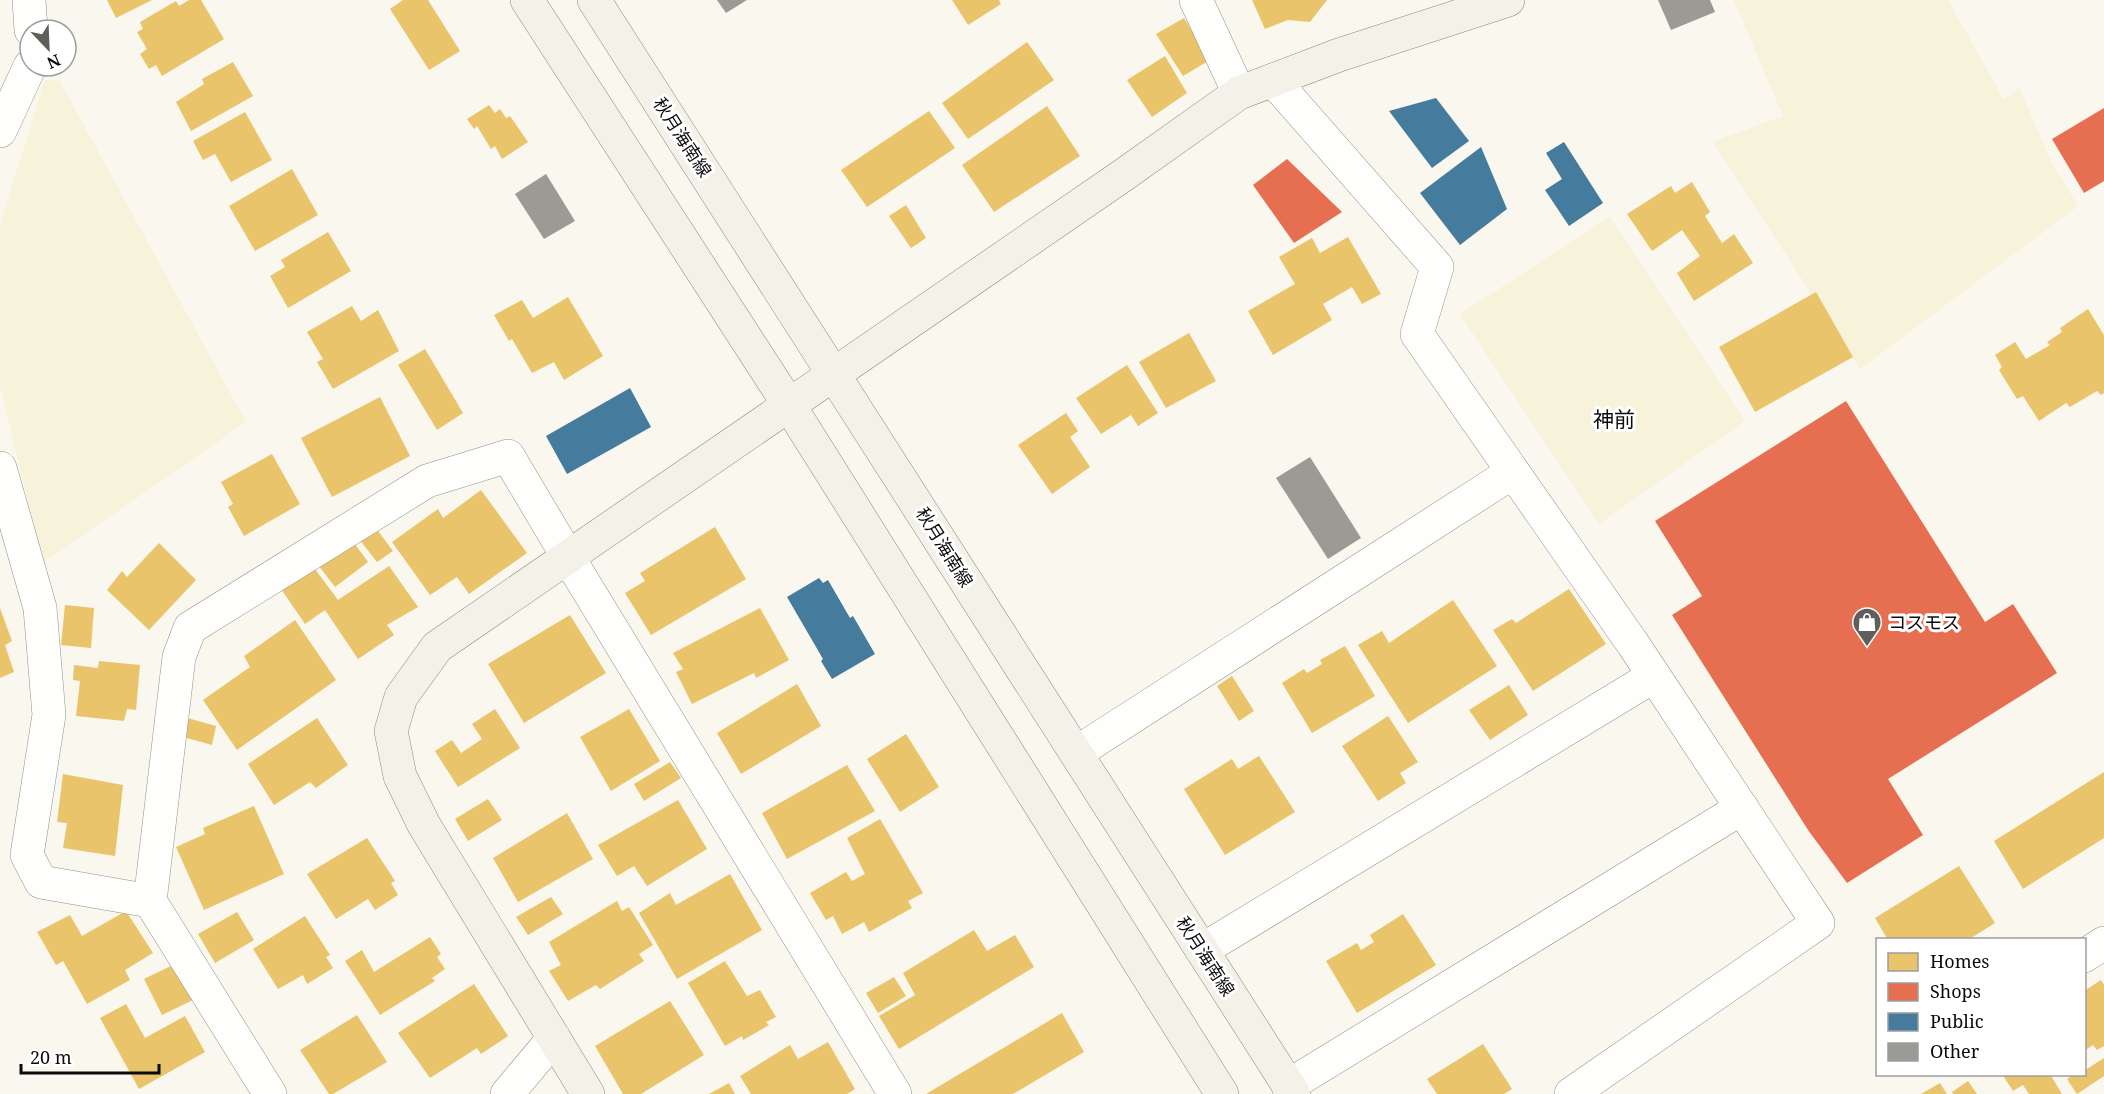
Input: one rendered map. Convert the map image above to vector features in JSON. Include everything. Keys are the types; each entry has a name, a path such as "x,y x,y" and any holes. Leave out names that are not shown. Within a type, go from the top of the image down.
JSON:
{"main road":[{"path":"527,0 789,405 1222,1094"},
{"name":"秋月海南線","path":"594,0 1291,1090"},
{"path":"588,1094 424,825 400,776 391,731 401,696 437,647 1239,93 1339,55 1508,0"}],"street":[{"path":"29,0 30,18"},
{"path":"1196,0 1239,93"},
{"path":"0,131 24,78"},
{"path":"1273,80 1437,267 1417,334 1654,676 1818,922 1571,1094"},
{"path":"270,1094 150,901 179,657 190,628 427,481 508,456 889,1092"},
{"path":"0,468 40,608 50,715 27,855 41,882 150,901"},
{"path":"1076,753 1513,472"},
{"path":"1202,950 1654,676"},
{"path":"1291,1090 1742,808"},
{"path":"2086,955 2104,944"},
{"path":"507,1094 554,1038"}],"shaded area":[{"path":"1734,0 1948,0 2004,100 2019,88 2052,163 2078,206 1860,369 1713,142 1783,116"},
{"path":"45,80 59,80 246,422 43,563 0,386 0,225"},
{"path":"1610,217 1745,421 1599,524 1460,314"}],"building: Homes":[{"path":"107,0 152,0 116,18"},
{"path":"189,0 201,0 224,39 162,76 156,65 149,69 140,54 147,49 137,32 143,29 140,22 176,1 179,6"},
{"path":"403,0 428,0 460,51 429,70 390,9"},
{"path":"952,0 999,0 1001,4 968,25"},
{"path":"1252,0 1327,0 1310,22 1288,20 1265,29"},
{"path":"1184,18 1210,60 1183,76 1156,34"},
{"path":"1027,42 1054,80 968,139 942,103"},
{"path":"1165,56 1187,93 1152,117 1127,80"},
{"path":"233,62 253,96 191,131 176,102 204,84 202,79"},
{"path":"489,105 495,113 500,109 506,118 510,116 528,142 502,159 495,146 491,149 477,126 474,129 467,119"},
{"path":"1047,106 1080,156 994,212 962,165"},
{"path":"929,111 955,148 867,207 841,170"},
{"path":"245,112 272,160 231,182 215,154 203,160 193,141"},
{"path":"292,169 318,215 255,251 229,206"},
{"path":"1692,182 1710,212 1705,216 1722,243 1734,234 1753,263 1694,301 1677,273 1700,256 1682,230 1652,251 1627,214 1671,186 1675,193"},
{"path":"906,205 926,238 911,248 889,216"},
{"path":"328,232 351,271 288,308 270,276 285,267 281,260"},
{"path":"1348,237 1381,294 1362,304 1352,287 1323,304 1332,320 1273,355 1248,311 1295,284 1279,257 1312,238 1320,253"},
{"path":"1816,292 1853,357 1755,412 1719,347"},
{"path":"568,297 603,356 564,380 554,362 532,373 512,339 509,341 494,315 522,300 533,318"},
{"path":"352,306 361,321 378,310 399,351 333,389 317,362 323,359 307,332"},
{"path":"2088,309 2104,335 2104,393 2101,395 2097,391 2070,407 2066,403 2039,421 2023,396 2017,399 1999,370 2002,367 1995,355 2015,342 2026,359 2050,345 2047,342 2062,332 2060,328"},
{"path":"1189,333 1216,381 1166,408 1139,362"},
{"path":"425,349 463,413 437,430 398,365"},
{"path":"1127,365 1158,413 1138,426 1131,415 1101,434 1076,398"},
{"path":"380,397 410,456 332,497 301,438"},
{"path":"1066,413 1078,431 1070,437 1090,467 1052,494 1018,445"},
{"path":"272,454 300,504 244,536 228,507 233,504 221,482"},
{"path":"481,490 527,553 469,594 457,577 430,595 392,542 438,509 443,518"},
{"path":"372,523 393,551 377,562 356,535"},
{"path":"715,527 746,579 651,635 625,593 645,581 640,573"},
{"path":"349,536 368,562 335,587 315,561"},
{"path":"159,543 196,580 149,630 107,590 122,571 127,577"},
{"path":"312,565 338,600 389,566 418,607 387,625 394,635 358,659 325,610 305,624 279,586"},
{"path":"1569,589 1606,644 1533,691 1493,630 1512,619 1516,623"},
{"path":"1453,600 1497,666 1408,723 1358,645 1382,631 1389,643"},
{"path":"65,605 94,608 91,648 61,645"},
{"path":"0,608 12,641 5,645 14,672 0,678"},
{"path":"760,608 789,660 756,678 754,673 692,704 676,672 683,669 673,653"},
{"path":"570,615 606,673 524,723 488,664"},
{"path":"295,620 336,680 237,750 203,700 250,667 244,656"},
{"path":"1345,646 1375,696 1312,733 1282,683 1304,669 1307,673 1322,664 1320,660"},
{"path":"99,661 140,665 136,710 127,709 124,721 76,716 80,681 73,680 74,665 98,668"},
{"path":"1232,676 1254,711 1239,721 1217,686"},
{"path":"797,684 821,726 741,774 717,733"},
{"path":"1509,685 1528,715 1490,740 1469,710"},
{"path":"495,709 520,748 458,787 435,751 452,740 461,753 482,739 472,724"},
{"path":"629,709 660,761 611,791 580,737"},
{"path":"180,716 216,726 212,745 176,735"},
{"path":"1388,716 1418,762 1400,773 1406,783 1378,801 1342,746"},
{"path":"317,718 348,765 316,788 310,782 274,805 248,764"},
{"path":"906,734 939,787 900,812 867,759"},
{"path":"1259,756 1295,812 1225,855 1184,789 1232,759 1238,769"},
{"path":"670,762 681,778 644,801 634,784"},
{"path":"847,765 875,811 787,859 762,813"},
{"path":"2104,772 2104,838 2023,889 1994,841"},
{"path":"63,774 123,785 115,856 63,848 67,823 57,822"},
{"path":"488,799 502,820 468,841 455,819"},
{"path":"678,800 707,849 647,886 634,866 617,876 598,845"},
{"path":"254,806 284,874 204,910 176,847 205,834 203,828"},
{"path":"567,813 593,859 518,902 493,858"},
{"path":"880,819 923,893 908,901 912,908 869,932 864,922 842,934 833,916 826,920 810,893 846,872 852,881 865,874 847,838"},
{"path":"367,838 395,881 391,883 398,895 375,910 368,899 336,919 307,874"},
{"path":"1959,866 1995,923 1971,938 1887,938 1875,918"},
{"path":"730,874 762,930 677,979 639,913 670,893 676,905"},
{"path":"551,897 563,914 528,935 516,917"},
{"path":"617,901 622,911 629,907 653,945 639,954 644,961 600,989 596,985 568,1001 549,971 561,965 549,942"},
{"path":"126,911 153,953 125,970 130,980 87,1004 63,961 56,965 37,932 70,915 82,936"},
{"path":"237,912 254,940 215,963 198,934"},
{"path":"1403,914 1436,965 1357,1013 1326,961 1357,943 1361,950 1374,942 1370,935"},
{"path":"305,916 330,955 326,957 333,968 307,984 303,975 278,989 253,949"},
{"path":"974,930 987,951 1015,935 1034,967 899,1049 879,1016 915,995 903,973"},
{"path":"430,937 441,954 437,957 445,969 432,978 435,981 380,1015 345,961 362,950 374,972"},
{"path":"725,961 747,996 760,990 776,1017 766,1022 769,1025 743,1040 742,1036 725,1046 688,983"},
{"path":"177,963 195,999 162,1015 144,979"},
{"path":"894,977 906,996 878,1013 866,993"},
{"path":"2101,980 2104,985 2104,1046 2097,1050 2093,1045 2086,1050 2086,990"},
{"path":"474,984 508,1036 481,1054 477,1048 430,1078 398,1033"},
{"path":"670,1001 704,1055 641,1094 623,1094 595,1046"},
{"path":"126,1004 145,1038 185,1016 205,1052 139,1089 100,1018"},
{"path":"1062,1013 1084,1052 1013,1094 926,1094"},
{"path":"357,1015 387,1062 333,1094 329,1094 300,1050"},
{"path":"828,1042 855,1089 847,1094 751,1094 740,1076 790,1045 798,1059"},
{"path":"1483,1044 1512,1089 1504,1094 1437,1094 1427,1079"},
{"path":"2104,1058 2104,1076 2077,1094 2067,1079 2071,1076 2086,1076 2087,1069"},
{"path":"2003,1076 2051,1076 2062,1094 2029,1094 2023,1085 2013,1091"},
{"path":"1968,1081 1977,1094 1953,1094 1952,1092"},
{"path":"729,1083 735,1094 709,1094"},
{"path":"1940,1083 1947,1094 1921,1094"}],"building: Shops":[{"path":"2104,108 2104,181 2084,193 2052,139"},
{"path":"1287,159 1342,212 1294,243 1253,185"},
{"name":"コスモス","path":"1846,401 1985,622 2013,604 2057,673 1888,779 1923,835 1847,883 1808,830 1672,615 1702,596 1655,521"}],"building: Public":[{"path":"1436,98 1469,141 1432,168 1389,111"},
{"path":"1564,142 1603,203 1569,226 1545,190 1562,179 1546,153"},
{"path":"1481,147 1507,209 1460,245 1420,193"},
{"path":"630,388 651,427 567,474 546,436"},
{"path":"819,578 823,583 828,580 850,618 853,616 875,654 832,679 787,597"}],"building: Other":[{"path":"717,0 747,0 726,13"},
{"path":"1658,0 1710,0 1715,12 1671,30"},
{"path":"546,174 575,221 544,239 515,194"},
{"path":"1310,457 1361,538 1328,559 1276,478"}],"place":[{"name":"コスモス","path":"1867,648"}],"district":[{"name":"神前","path":"1614,419"}]}
